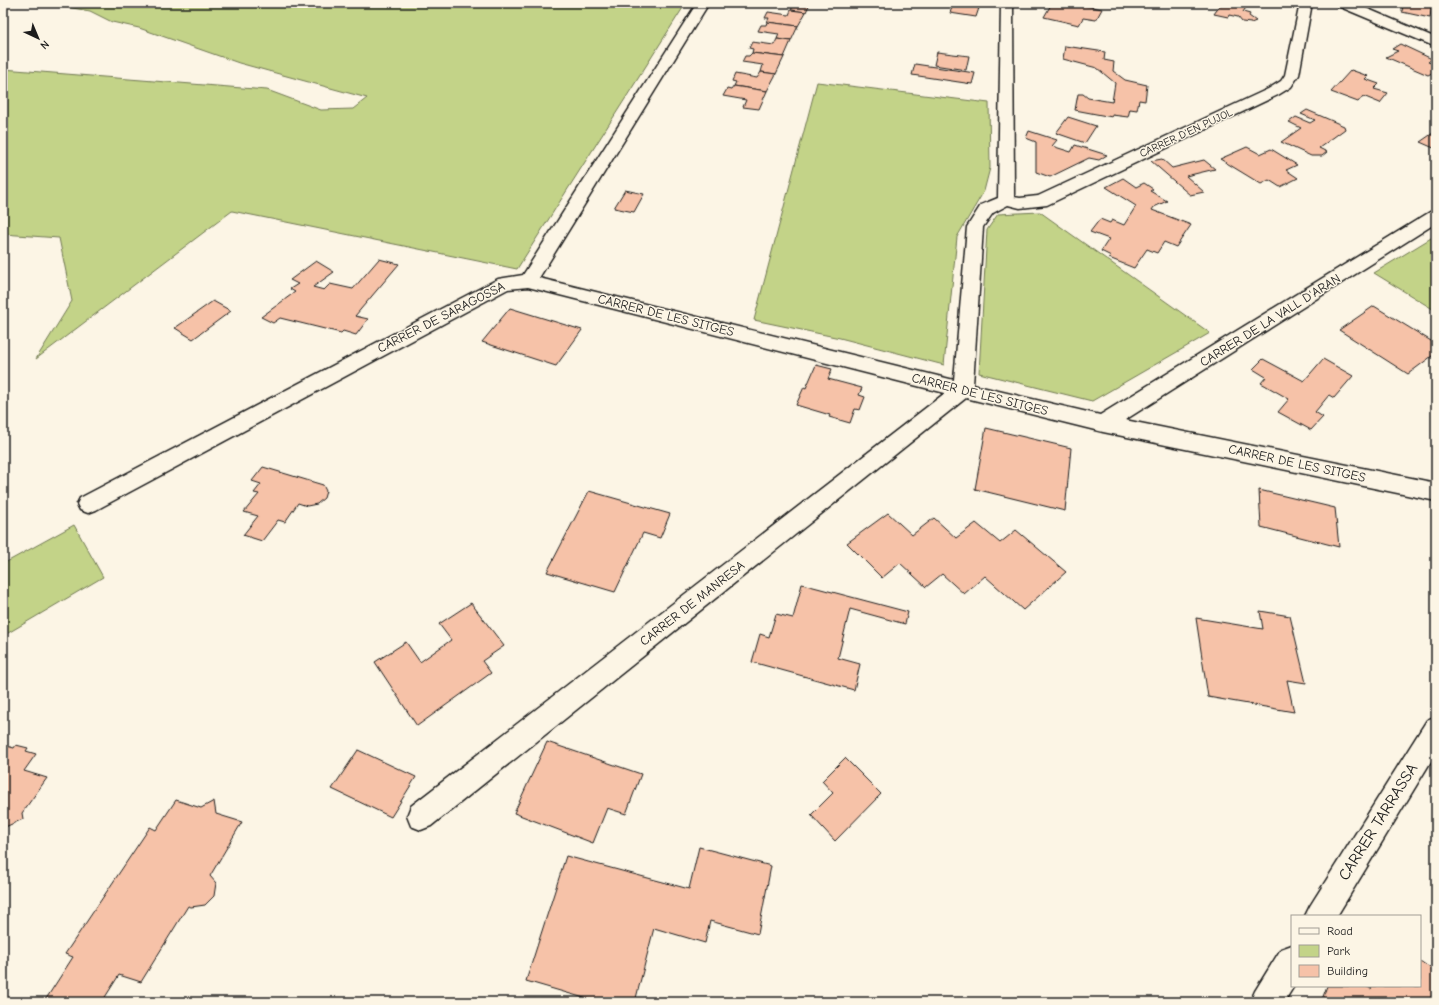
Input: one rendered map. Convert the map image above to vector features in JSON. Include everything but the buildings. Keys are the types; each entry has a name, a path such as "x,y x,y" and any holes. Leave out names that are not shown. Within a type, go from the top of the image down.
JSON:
{"street":[{"path":"528,281 703,3"},
{"path":"963,390 975,227 987,209 1006,200 1007,3"},
{"name":"CARRER D'EN PUJOL","path":"1006,200 1020,203 1041,201 1273,92 1286,84 1292,75 1306,3"},
{"path":"1343,3 1436,43"},
{"name":"CARRER DE LA VALL D'ARAN","path":"1103,424 1436,216"},
{"name":"CARRER DE LES SITGES","path":"528,281 1103,424 1436,492"},
{"name":"CARRER DE SARAGOSSA","path":"88,504 504,283 528,281"},
{"name":"CARRER DE MANRESA","path":"421,816 963,390"},
{"name":"CARRER TARRASSA","path":"1321,915 1436,729"},
{"path":"1266,1002 1291,962"}],"green space":[{"path":"43,3 686,3 517,269 232,211 36,359 72,301 59,238 3,234 3,69 267,90 321,110 353,109 367,98 239,63 139,28 112,22 90,11"},
{"path":"817,82 989,103 990,168 984,191 957,237 944,365 840,338 754,320"},
{"path":"1040,212 1210,333 1092,401 979,373 987,230 998,214"},
{"path":"1436,235 1436,311 1374,273"},
{"path":"74,525 103,577 3,636 3,564"}]}
